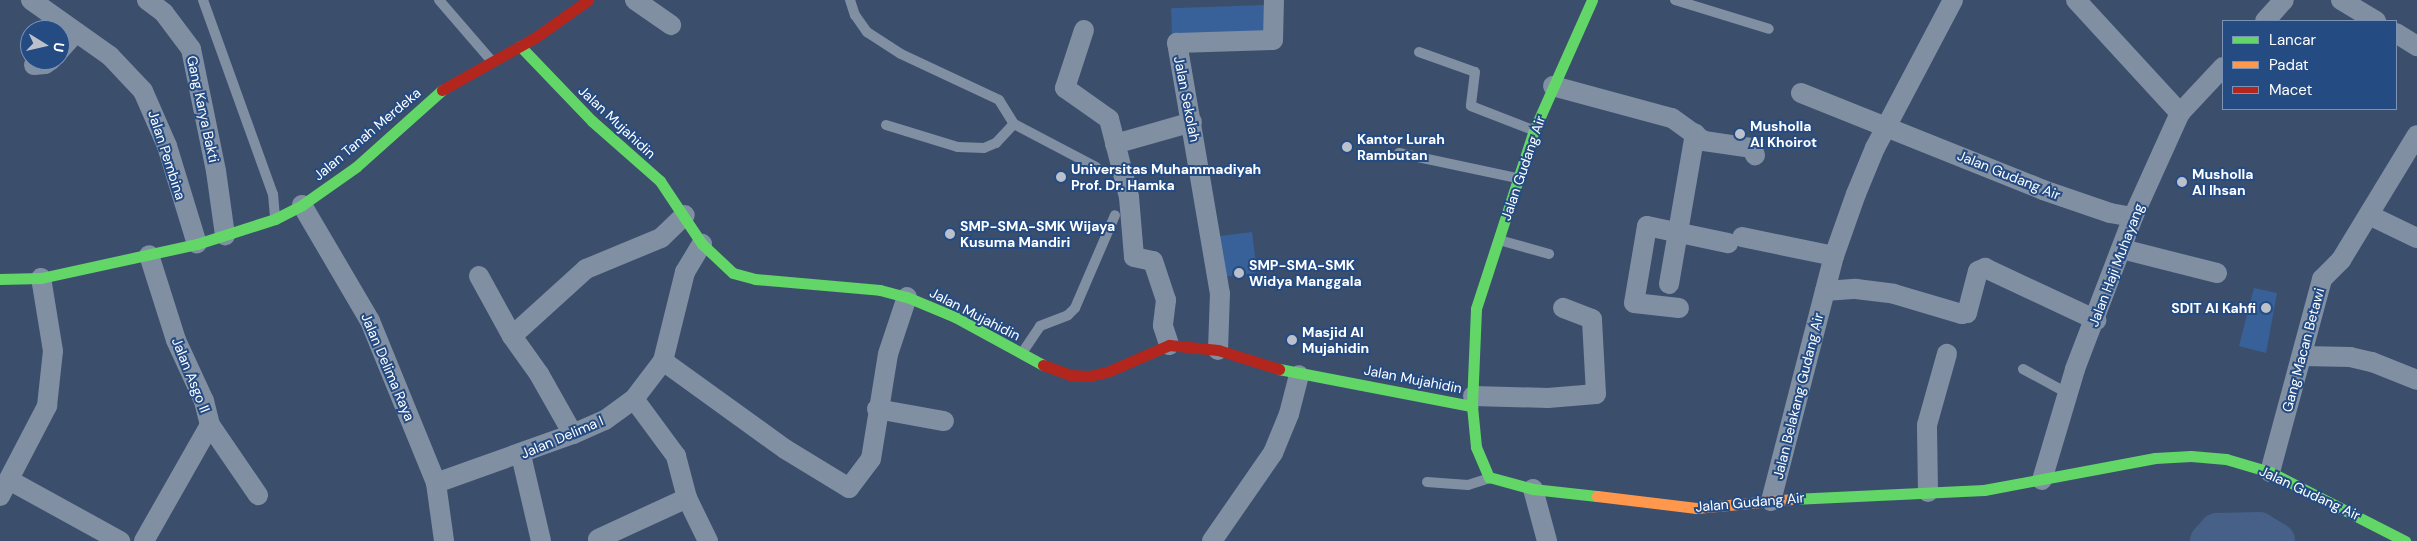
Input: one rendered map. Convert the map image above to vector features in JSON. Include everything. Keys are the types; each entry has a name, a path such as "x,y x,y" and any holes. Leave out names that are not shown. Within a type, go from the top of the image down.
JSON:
{"street":[{"name":"Jalan Pembina","path":"31,0 110,56 143,91 167,146 197,244"},
{"name":"Gang Karya Bakti","path":"146,0 164,14 191,49 216,171 224,235"},
{"path":"635,0 671,25"},
{"name":"Jalan Sekolah","path":"1218,350 1220,294 1192,122 1177,44 1273,40 1274,0"},
{"name":"Jalan Gudang Air","path":"1592,0 1534,130 1476,309 1472,401 1476,447 1489,477 1533,489 1696,508 1771,501 1984,490 2156,458 2191,456 2226,459 2270,472 2405,541"},
{"path":"1679,308 1634,302 1647,226 1678,233 1834,256 1860,185 1887,124 1953,0"},
{"path":"2076,0 2180,114"},
{"path":"2266,20 2284,0"},
{"path":"2341,0 2374,20"},
{"name":"Jalan Tanah Merdeka","path":"0,279 41,278 197,244 275,218 302,205 356,167 438,93 491,60 562,22 585,1"},
{"path":"1084,30 1065,88 1109,119 1129,197 1134,257 1153,261 1166,300 1163,326 1169,345"},
{"path":"70,39 76,32"},
{"path":"2397,34 2417,46"},
{"name":"Jalan Mujahidin","path":"520,46 586,115 660,181 702,244 733,273 755,279 880,290 907,297 955,317 1021,354 1070,375 1089,376 1107,372 1157,348 1169,345 1218,350 1299,375 1325,377 1472,401"},
{"name":"Jalan Haji Muhayang","path":"2042,480 2066,393 2096,320 2133,217 2180,114 2222,68"},
{"path":"1553,86 1672,118 1704,141 1752,148 1755,155"},
{"name":"Jalan Gudang Air","path":"1802,93 1844,111 1887,124 2042,190 2110,213 2133,217"},
{"path":"1115,144 1192,122"},
{"path":"1669,284 1695,133"},
{"name":"Gang Macan Betawi","path":"2270,472 2303,356 2322,279 2341,260 2417,134"},
{"name":"Jalan Delima Raya","path":"302,205 370,321 436,483 444,541"},
{"path":"2369,214 2417,238"},
{"path":"512,336 586,270 661,238 684,215"},
{"name":"Jalan Delima I","path":"436,483 521,455 573,434 605,420 634,399 663,361 685,272 702,244"},
{"path":"2122,249 2217,273"},
{"name":"Jalan Asgo II","path":"144,541 210,425 204,401 176,340 149,254"},
{"name":"Jalan Belakang Gudang Air","path":"1771,501 1834,256"},
{"path":"1825,291 1856,289 1894,294 1962,314 1967,313 1978,271 1986,268 2096,320"},
{"path":"479,276 512,336 539,374 573,434"},
{"path":"41,278 53,351 53,374 47,406 4,488 120,541"},
{"path":"663,361 737,416 844,488 849,488 871,459 877,409 888,354 907,297"},
{"path":"1472,401 1596,394 1592,318 1563,308"},
{"path":"1928,492 1927,425 1947,354"},
{"path":"2303,356 2350,357 2372,362 2417,380"},
{"path":"1215,540 1273,453 1290,414 1299,375"},
{"path":"634,399 676,456 687,498 708,541"},
{"path":"877,409 944,421"},
{"path":"210,425 258,495"},
{"path":"521,455 541,541"},
{"path":"1533,489 1548,541"},
{"path":"598,539 687,498"}],"lane":[{"path":"203,0 273,194 275,218"},
{"path":"439,0 491,60"},
{"path":"850,0 855,14 867,32 901,54 999,100 1014,124 1096,167"},
{"path":"1675,0 1769,29"},
{"path":"1420,52 1475,72 1470,104 1474,108 1534,130"},
{"path":"886,125 958,147 984,148 996,143 1014,124"},
{"path":"1399,153 1518,178"},
{"path":"1021,354 1040,326 1068,315 1075,308 1116,215"},
{"path":"1499,240 1549,254"},
{"path":"2023,369 2066,393"},
{"path":"1427,482 1468,485 1489,477"}],"shaded area":[{"path":"1265,5 1266,31 1172,34 1171,8"},
{"path":"1252,232 1257,273 1223,277 1218,236"},
{"path":"2254,288 2277,293 2266,353 2239,346"},
{"path":"2235,535 2259,540 2260,541 2224,541"}],"waterway":[{"path":"2208,541 2217,531 2259,530 2277,541"}],"traffic: fast":[{"path":"1592,0 1534,130 1476,309 1472,406 1476,447 1489,477 1533,489 1597,496"},
{"path":"520,46 592,121 660,181 702,244 733,273 755,279 880,290 907,297 955,317 1043,365"},
{"path":"0,279 41,278 197,244 275,219 302,205 356,167 442,90"},
{"path":"1279,369 1472,406"},
{"path":"1793,499 1984,490 2155,458 2191,456 2226,459 2270,472 2405,541"}],"traffic: slow":[{"path":"1597,496 1696,508 1793,499"}],"traffic: jam":[{"path":"442,90 536,37 588,0"},
{"path":"1043,365 1070,375 1089,376 1107,372 1169,345 1218,350 1279,369"}],"place":[{"name":"Musholla Al Khoirot","path":"1740,134"},
{"name":"Kantor Lurah Rambutan","path":"1347,147"},
{"name":"Universitas Muhammadiyah Prof. Dr. Hamka","path":"1061,177"},
{"name":"Musholla Al Ihsan","path":"2182,182"},
{"name":"SMP-SMA-SMK Wijaya Kusuma Mandiri","path":"950,234"},
{"name":"SMP-SMA-SMK Widya Manggala","path":"1239,273"},
{"name":"SDIT Al Kahfi","path":"2266,308"},
{"name":"Masjid Al Mujahidin","path":"1292,340"}]}
